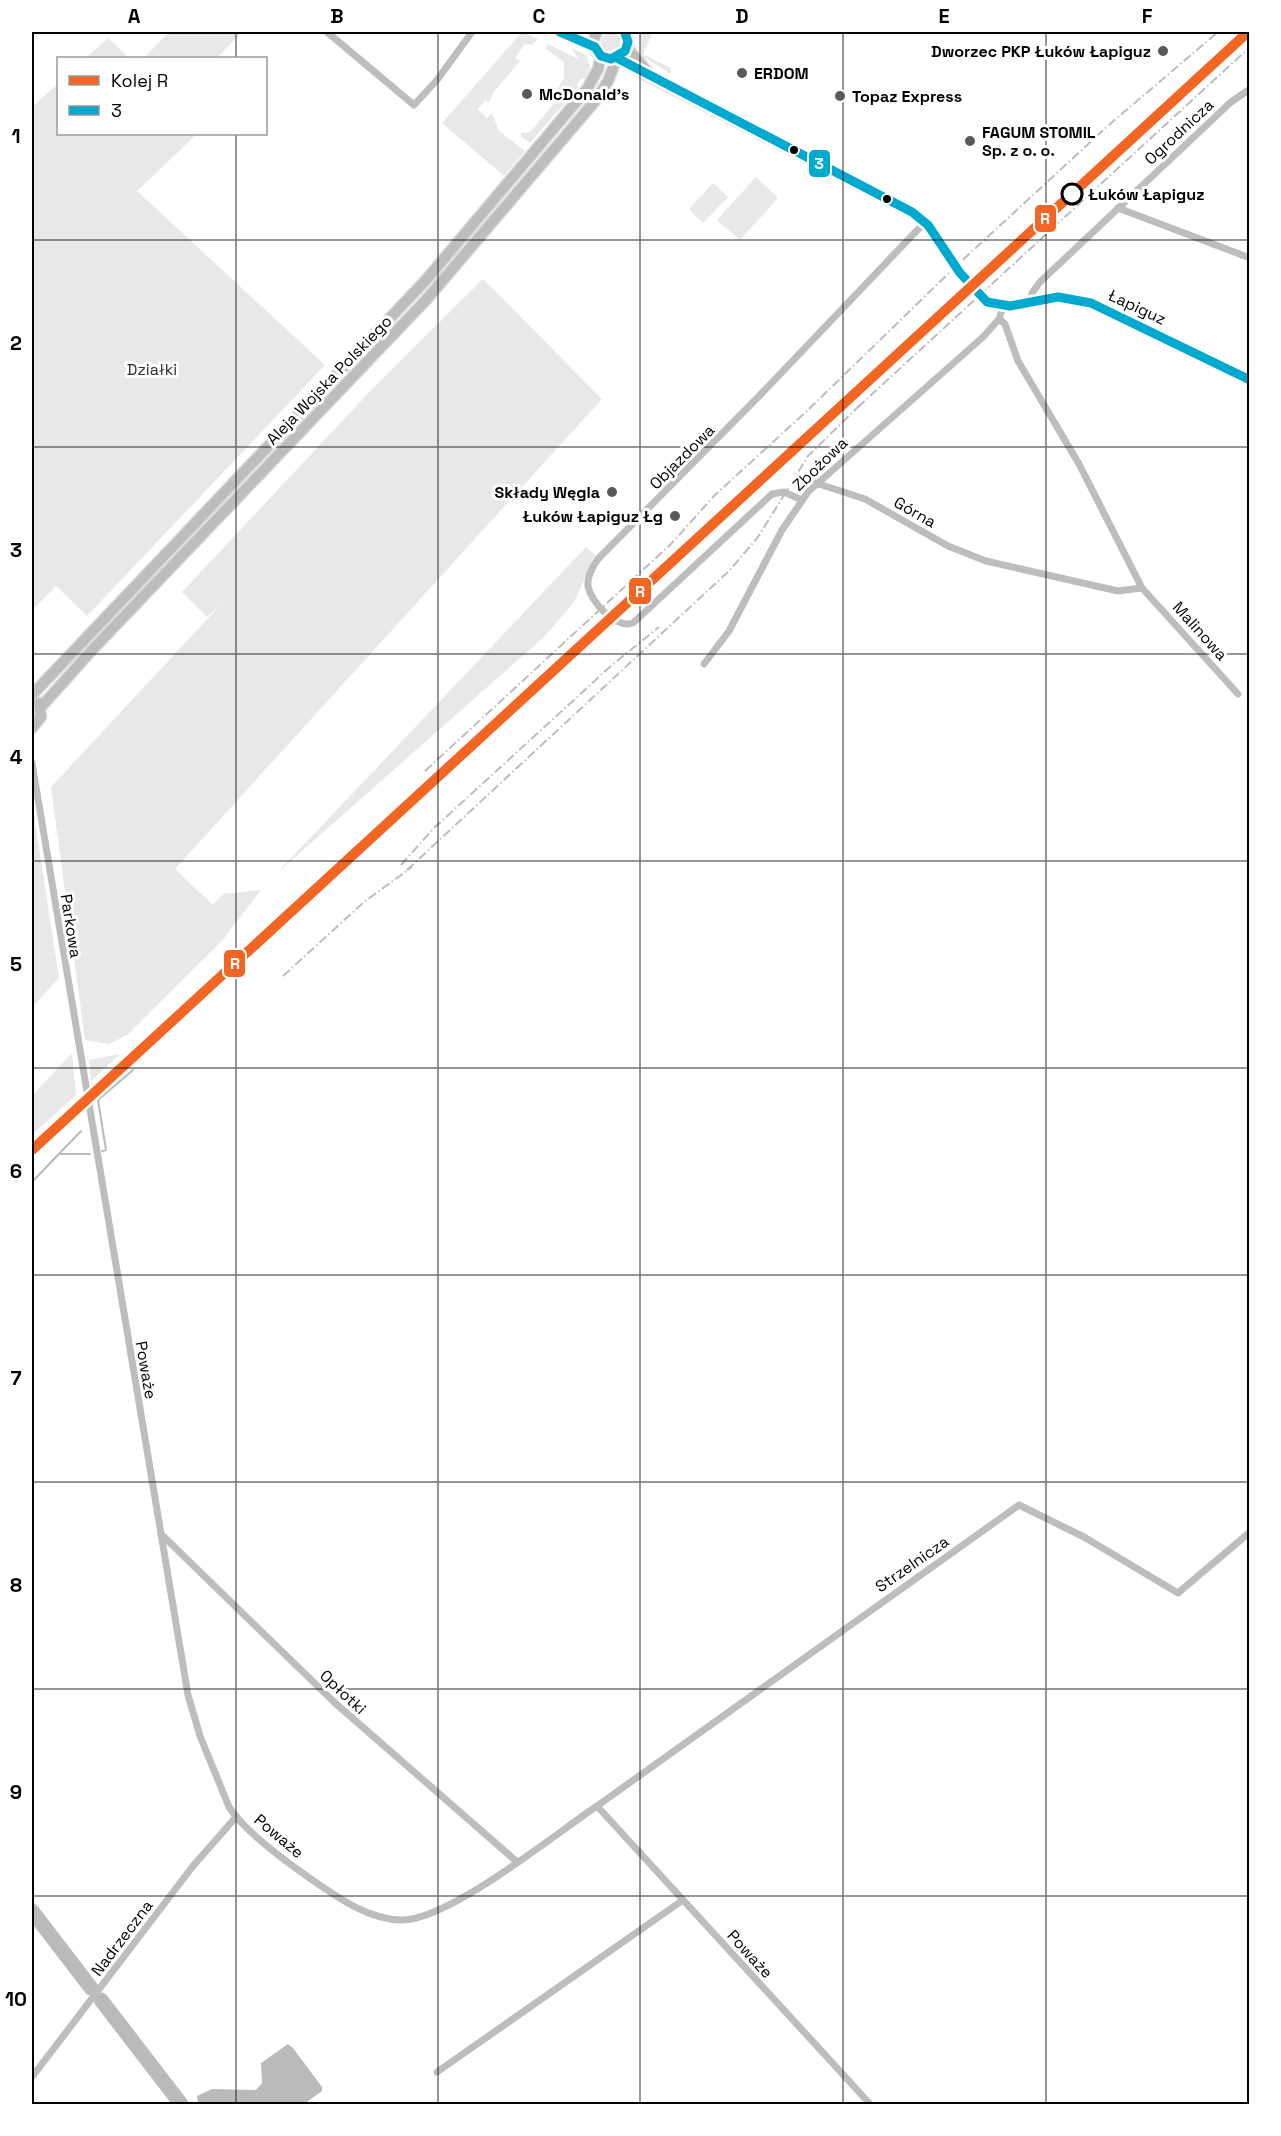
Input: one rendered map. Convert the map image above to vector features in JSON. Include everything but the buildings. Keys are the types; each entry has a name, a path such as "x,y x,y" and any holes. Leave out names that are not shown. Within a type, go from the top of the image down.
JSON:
{"main road":[{"path":"560,32 609,59 617,58 661,83 899,204 925,222 952,264 987,302 1003,307"},
{"path":"591,32 597,32"},
{"name":"Aleja Wojska Polskiego","path":"32,696 426,280 583,95 596,75 597,32"},
{"path":"625,32 627,48 637,62 661,83"},
{"path":"617,58 627,48"},
{"name":"Aleja Wojska Polskiego","path":"32,728 40,720 41,707 87,655 441,284 596,100 608,81 617,58"},
{"name":"Łapiguz","path":"1003,307 1059,297 1091,303 1250,380"},
{"path":"32,696 41,707"}],"street":[{"path":"327,32 414,105 437,80 472,32"},
{"name":"Ogrodnicza","path":"1031,301 1032,293 1040,282 1231,102 1250,89"},
{"path":"1118,208 1250,258"},
{"name":"Objazdowa","path":"802,500 784,492 772,494 633,623 620,624 611,618 590,592 588,580 598,559 746,410 925,222"},
{"name":"Zbożowa","path":"704,664 729,631 782,530 816,483 983,337 999,319 1003,307"},
{"name":"Malinowa","path":"999,319 1005,324 1018,362 1079,464 1142,588 1238,694"},
{"name":"Górna","path":"816,483 865,499 948,546 1001,565 1118,591 1142,588"},
{"name":"Parkowa","path":"32,763 85,1094"},
{"name":"Poważe","path":"85,1094 188,1695 204,1746 236,1817 323,1887 364,1911 401,1920 434,1913 459,1901 597,1806 870,2104"},
{"name":"Strzelnicza","path":"597,1806 1019,1505 1093,1542 1178,1593 1250,1532"},
{"name":"Opłotki","path":"160,1533 327,1695 516,1861"},
{"name":"Nadrzeczna","path":"32,2077 194,1866 236,1817"},
{"path":"437,2072 683,1900"}],"green space":[{"path":"169,32 242,32 218,57 145,57"},
{"path":"522,32 538,39 532,45 525,44 515,58 520,61 493,93 489,103 486,100 477,109 487,118 492,113 499,131 525,151 504,176 442,123"},
{"path":"611,32 618,35 621,42 618,49 611,52 604,49 601,42 604,35"},
{"path":"640,32 653,32 643,54 671,68 671,74 641,56"},
{"path":"108,38 128,57 87,57"},
{"path":"548,44 578,59 572,48 586,55 590,66 585,79 582,78 577,84 578,88 530,143 521,136 521,133 530,132 558,99 559,96 554,95 564,78 564,62 546,49"},
{"name":"Działki","path":"57,85 57,135 196,135 137,191 325,365 87,616 56,586 32,611 32,107"},
{"path":"756,177 778,198 740,240 717,220"},
{"path":"713,183 728,197 703,223 689,209"},
{"path":"483,279 602,399 175,869 213,905 223,894 261,890 221,942 127,1035 109,1044 85,1040 51,787 223,602 207,617 182,592 374,387"},
{"path":"586,547 595,555 574,602 544,637 277,873"},
{"path":"32,802 59,978 32,1007"},
{"path":"72,1053 76,1095 32,1135 32,1096"},
{"path":"120,1054 91,1081 89,1060"}],"shaded area":[{"path":"288,2044 322,2087 322,2091 304,2104 198,2104 197,2096 212,2089 256,2090 262,2083 261,2063"}],"waterway":[{"path":"102,1151 106,1150 98,1100 133,1070"},
{"path":"32,1182 81,1131"},
{"path":"60,1154 90,1154"},
{"path":"32,1911 91,1988"},
{"path":"101,2000 181,2104"}],"railway":[{"path":"425,771 671,544 715,495 808,410 955,267 1110,124 1218,32"},
{"path":"858,407 1250,47"},
{"path":"407,870 730,570 758,537 808,456 863,402"},
{"path":"401,865 433,829 612,665 659,627"},
{"path":"283,976 364,902 412,867"}],"rail line":[{"name":"R","path":"32,1150 1248,32"}],"transit line":[{"name":"3","path":"560,32 595,47 601,56 611,59 625,51 628,42 625,33"},
{"name":"3","path":"617,58 912,212 928,225 960,273 987,302 1010,306 1058,297 1091,303 1250,380"}],"place":[{"name":"Dworzec PKP Łuków Łapiguz","path":"1163,51"},
{"name":"ERDOM","path":"742,73"},
{"name":"McDonald's","path":"527,94"},
{"name":"Topaz Express","path":"840,96"},
{"name":"FAGUM STOMIL Sp. z o. o.","path":"970,141"},
{"name":"Łuków Łapiguz","path":"1072,194"},
{"name":"Składy Węgla","path":"612,492"},
{"name":"Łuków Łapiguz Łg","path":"675,516"}]}
